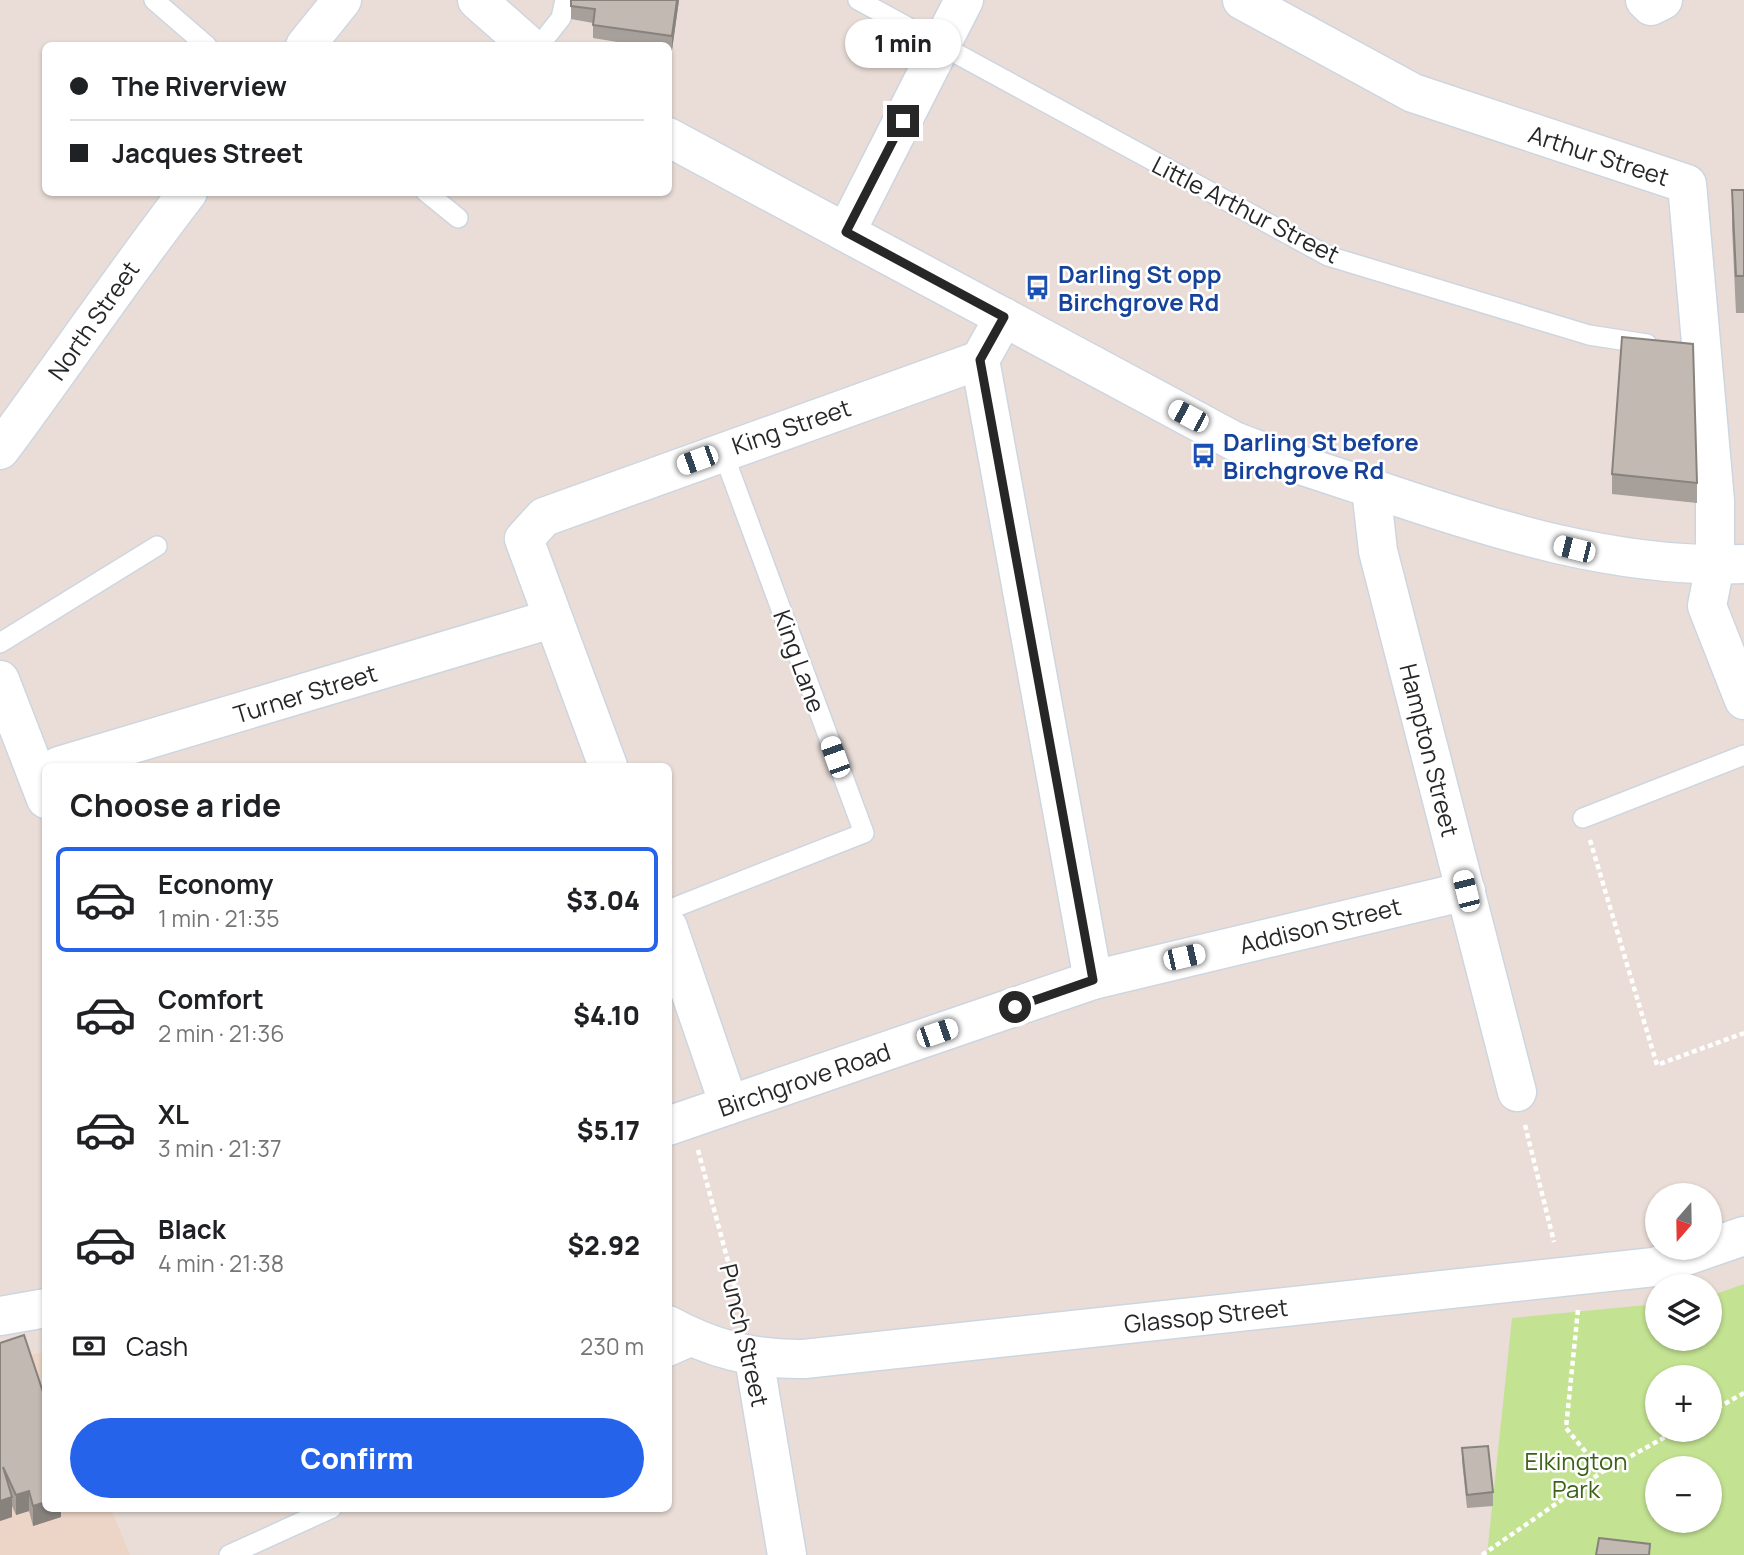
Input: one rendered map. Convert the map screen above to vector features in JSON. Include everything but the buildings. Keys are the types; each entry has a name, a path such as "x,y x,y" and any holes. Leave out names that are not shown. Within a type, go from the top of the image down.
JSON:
{"street":[{"path":"308,42 342,0"},
{"path":"477,0 525,42"},
{"path":"846,232 964,0"},
{"name":"Arthur Street","path":"1242,0 1413,93 1687,184 1682,349 1729,564 1707,606 1744,700"},
{"path":"1645,0 1651,6 1662,0"},
{"path":"672,139 1234,441 1484,527 1574,549 1634,558 1729,564"},
{"name":"North Street","path":"0,450 83,339 118,283 185,196"},
{"path":"1004,317 980,360 1093,980"},
{"name":"King Street","path":"607,763 523,540 544,517 722,450 980,360"},
{"name":"Hampton Street","path":"1371,488 1378,551 1517,1092"},
{"name":"Turner Street","path":"91,763 551,619"},
{"path":"0,680 42,769"},
{"name":"Addison Street","path":"1093,980 1466,891"},
{"path":"672,939 729,1105"},
{"name":"Birchgrove Road","path":"679,1122 1093,980"},
{"name":"Glassop Street","path":"672,1327 704,1342 754,1358 804,1359 1654,1266 1744,1236"},
{"path":"0,1316 42,1309"},
{"name":"Punch Street","path":"754,1358 780,1552"}],"lane":[{"path":"153,0 202,42"},
{"path":"532,42 561,18 565,0"},
{"name":"Little Arthur Street","path":"858,0 1328,256 1589,335 1682,349"},
{"path":"431,196 458,218"},
{"name":"King Lane","path":"672,908 864,833 722,450"},
{"path":"0,643 157,546"},
{"path":"1583,818 1744,755"},
{"path":"672,1355 704,1342"},
{"path":"229,1555 323,1512"}],"path":[{"path":"1583,818 1657,1065 1744,1033"},
{"path":"1517,1092 1572,1275 1566,1428 1602,1472"},
{"name":"Punch Street","path":"679,1122 754,1358"},
{"path":"1722,1405 1744,1393"},
{"path":"1482,1555 1602,1472 1656,1442"}],"shaded area":[{"path":"42,1353 42,1512 112,1512 130,1555 0,1555 0,1361"}],"green space":[{"name":"Elkington Park","path":"1744,1284 1744,1555 1487,1555 1512,1318 1645,1305 1645,1351 1722,1351 1722,1292"}],"place":[{"name":"Darling St opp Birchgrove Rd","path":"1038,287"},
{"name":"Darling St before Birchgrove Rd","path":"1203,455"}],"route":[{"path":"903,121 846,232 1004,317 980,360 1093,980 1015,1007"}]}
